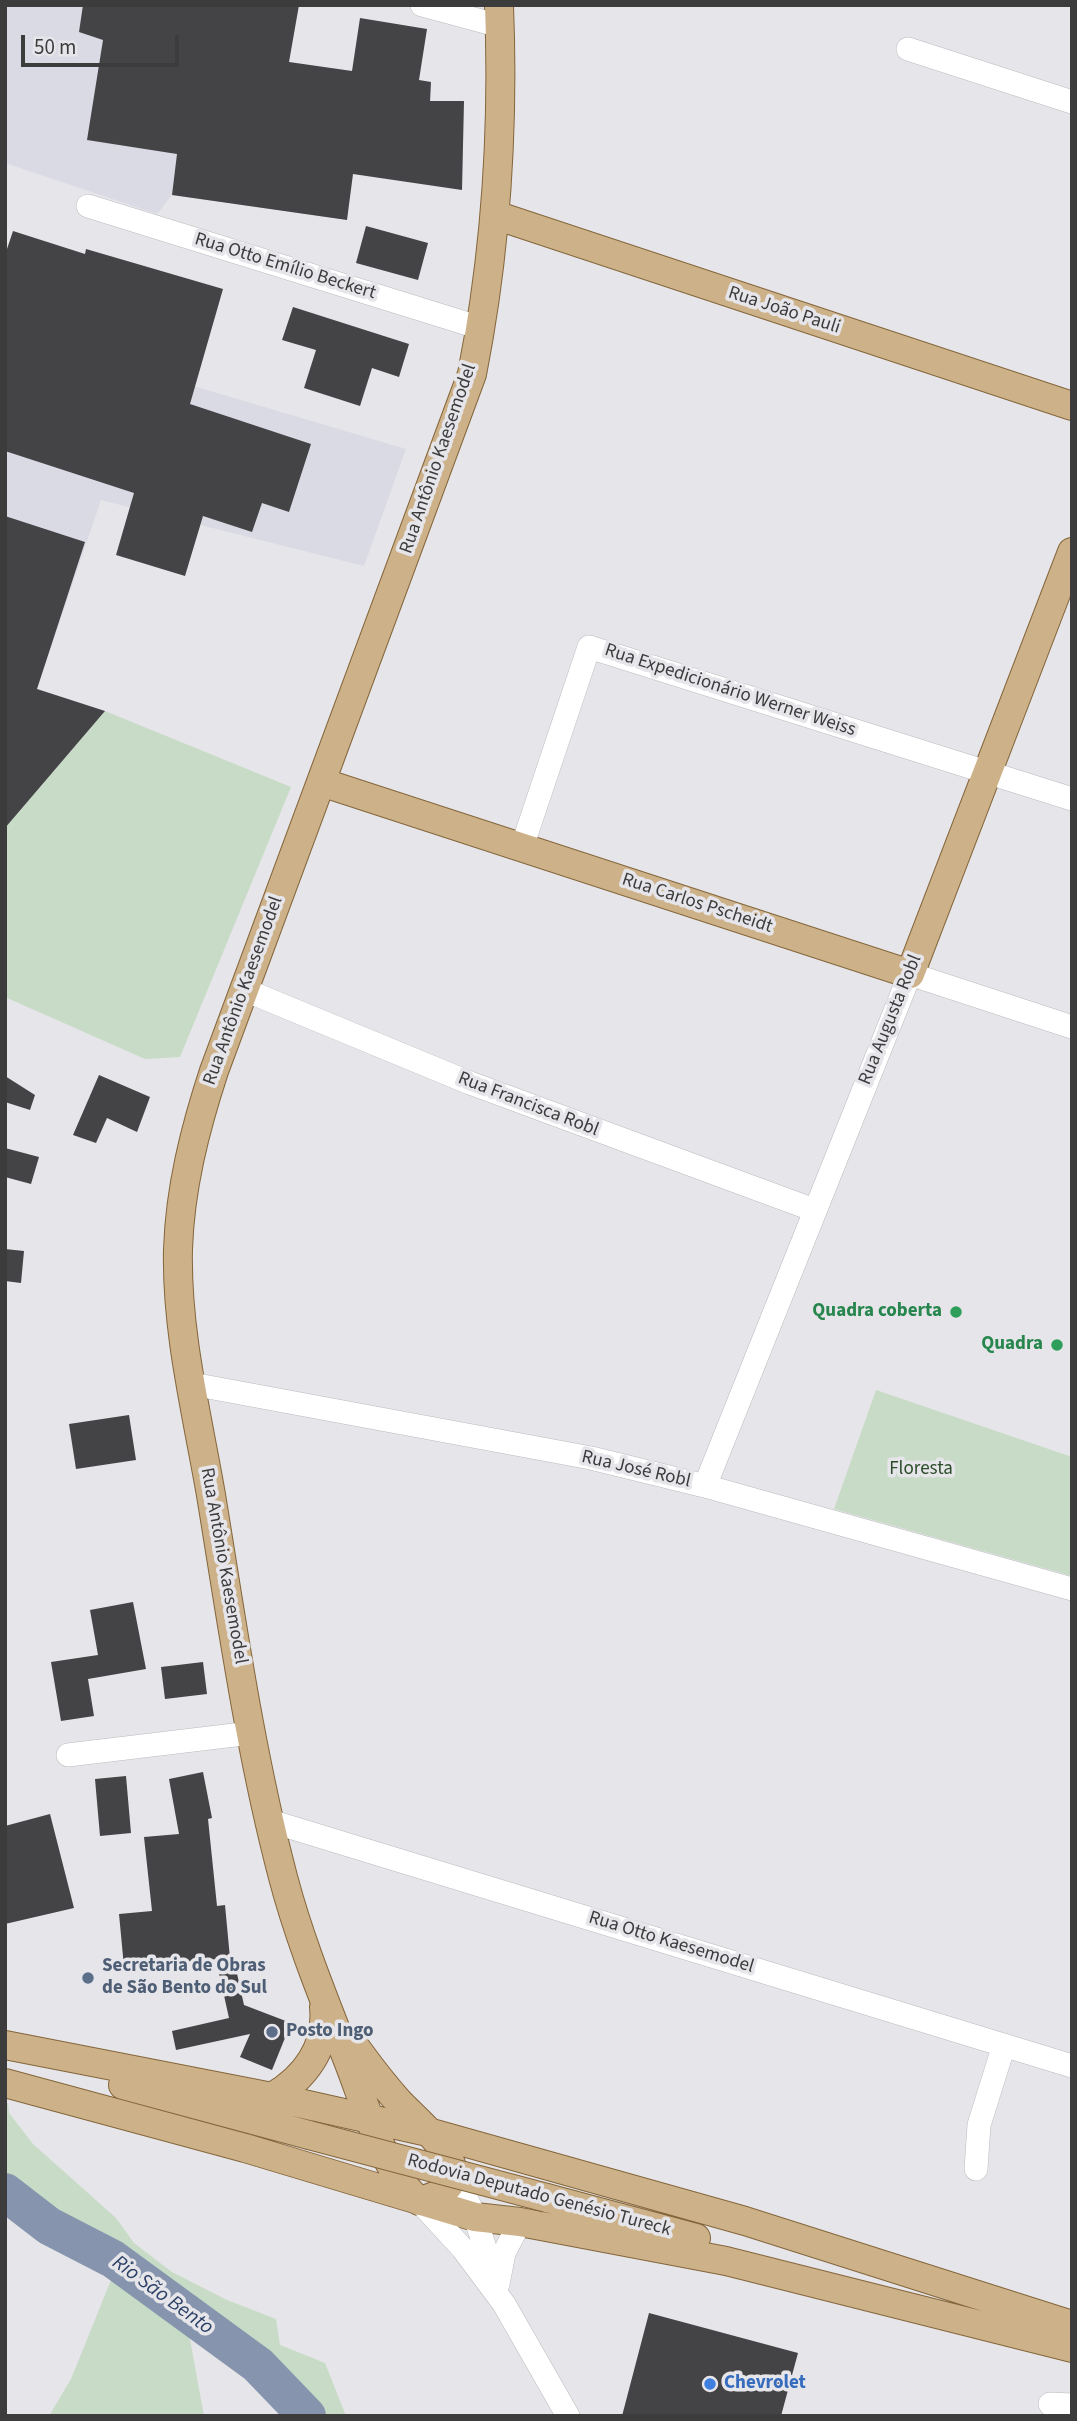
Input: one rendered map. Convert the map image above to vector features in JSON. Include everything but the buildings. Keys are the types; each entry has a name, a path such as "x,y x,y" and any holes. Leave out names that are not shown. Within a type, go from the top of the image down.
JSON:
{"main road":[{"name":"Rua Antônio Kaesemodel","path":"419,2201 398,2180 370,2118 293,1912 251,1733 179,1301 178,1249 182,1201 200,1114 472,374 481,328 495,215 501,125 500,16"},
{"name":"Rua João Pauli","path":"495,215 1072,406"},
{"name":"Rua Augusta Robl","path":"910,974 1072,552"},
{"name":"Rua Carlos Pscheidt","path":"321,782 910,974"},
{"name":"Rua Antônio Kaesemodel","path":"322,1994 370,2067 444,2148 453,2170"},
{"path":"272,2096 290,2087 305,2072 316,2055 324,2015 322,1994"},
{"path":"5,2045 272,2096 428,2132 745,2221 1072,2325"},
{"name":"Rodovia Deputado Genésio Tureck","path":"5,2053 1072,2338"},
{"path":"5,2083 270,2155 475,2217 520,2222 726,2261 1072,2348"},
{"path":"386,2154 397,2142 411,2134 428,2132"},
{"path":"419,2201 442,2192 453,2170"}],"street":[{"path":"422,5 500,16"},
{"path":"908,49 1072,102"},
{"name":"Rua Otto Emílio Beckert","path":"88,206 481,328"},
{"name":"Rua Expedicionário Werner Weiss","path":"522,847 590,647 1072,799"},
{"name":"Rua Carlos Pscheidt","path":"910,974 1072,1027"},
{"name":"Rua Augusta Robl","path":"705,1486 910,974"},
{"name":"Rua Francisca Robl","path":"245,990 507,1098 814,1210"},
{"name":"Rua José Robl","path":"192,1384 591,1458 705,1486 1072,1589"},
{"path":"68,1755 251,1733"},
{"name":"Rua Otto Kaesemodel","path":"270,1821 1072,2066"},
{"path":"976,2169 979,2125 1004,2045"},
{"name":"Rua Antônio Kaesemodel","path":"453,2170 475,2217 501,2296"},
{"name":"Rua Antônio Kaesemodel","path":"419,2201 501,2296 568,2416"},
{"path":"501,2296 504,2253 520,2222"}],"shaded area":[{"path":"5,5 299,5 289,62 431,82 431,101 464,101 462,190 353,174 347,220 172,195 157,214 5,163"},
{"path":"5,330 406,449 364,566 101,500 37,689 105,711 5,828"}],"green space":[{"path":"105,711 291,787 180,1057 145,1059 5,997 5,828"},
{"name":"Floresta","path":"876,1390 1072,1457 1072,1576 834,1509"},
{"path":"5,2103 8,2103 9,2113 33,2144 116,2218 134,2243 172,2272 227,2300 276,2319 280,2345 325,2363 346,2416 307,2416 258,2365 5,2181"},
{"path":"111,2280 187,2323 204,2416 49,2416 71,2379"}],"waterway":[{"name":"Rio São Bento","path":"5,2192 49,2226 113,2259 258,2365 307,2416"}],"place":[{"name":"Quadra coberta","path":"956,1312"},
{"name":"Quadra","path":"1057,1345"},
{"name":"Secretaria de Obras de São Bento do Sul","path":"88,1978"},
{"name":"Posto Ingo","path":"272,2032"},
{"name":"Chevrolet","path":"710,2384"}]}
